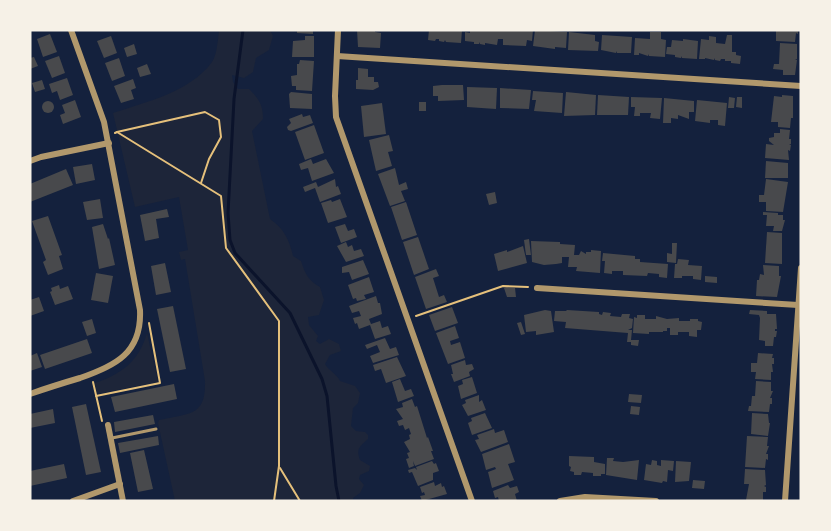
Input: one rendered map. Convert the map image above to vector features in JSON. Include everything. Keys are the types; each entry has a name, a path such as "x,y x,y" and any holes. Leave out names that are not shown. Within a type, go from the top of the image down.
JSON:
{"street":[{"path":"30,394 90,374 112,365 125,356 136,337 140,314 107,134 98,102 71,30"},
{"path":"338,30 335,108 337,120 472,501"},
{"path":"337,56 801,86"},
{"path":"30,161 109,143"},
{"path":"785,501 801,268"},
{"path":"537,288 798,305"},
{"path":"108,425 123,501"},
{"path":"73,501 120,484"},
{"path":"560,501 585,497 656,501"}],"lane":[{"path":"110,438 156,429"}],"path":[{"path":"107,134 205,112 219,120 221,137 209,159 201,183"},
{"path":"117,132 221,196 226,248 279,321 279,466 274,501"},
{"path":"408,319 503,286 537,288"},
{"path":"96,396 160,383 148,322 140,314"},
{"path":"90,374 102,422 108,425"},
{"path":"279,466 300,501"}],"shaded area":[{"path":"219,30 270,30 273,36 269,50 256,58 253,72 244,78 232,75 233,82 238,89 249,89 261,106 263,119 252,131 270,219 285,235 293,256 301,261 308,277 320,287 324,300 319,315 308,317 309,325 318,336 316,341 320,344 329,339 339,344 341,351 330,355 325,364 340,381 355,386 360,393 358,403 353,408 351,426 356,431 365,432 368,435 368,439 360,446 358,453 360,460 370,466 369,471 360,475 359,479 364,485 353,501 175,501 158,423 159,420 194,411 199,407 205,393 185,259 181,260 179,252 188,250 179,197 135,207 113,113 167,95 192,81 214,59"},
{"path":"147,333 158,382 97,394 95,383 121,371 128,365 144,343"}],"building":[{"path":"297,30 313,30 313,34 297,33"},
{"path":"357,30 375,30 381,33 380,48 358,47"},
{"path":"429,30 462,30 461,43 445,40 444,42 439,39 428,40"},
{"path":"470,30 533,30 532,41 527,40 526,46 503,45 503,39 498,39 497,45 485,43 485,45 480,42 474,44 474,42 465,41 465,32 470,33"},
{"path":"535,30 567,32 566,48 533,46"},
{"path":"798,30 795,42 776,41 776,31"},
{"path":"569,32 595,35 595,41 599,42 598,51 568,50"},
{"path":"650,32 661,32 661,39 666,40 665,57 639,53 639,55 634,55 635,38 650,39"},
{"path":"50,34 57,52 43,57 37,39"},
{"path":"602,35 632,37 631,53 601,50"},
{"path":"727,35 732,35 732,52 741,56 740,64 725,61 725,59 720,61 715,58 714,60 699,59 701,39 709,40 709,36 716,37 716,43 725,44"},
{"path":"111,36 117,53 104,58 97,41"},
{"path":"305,36 314,36 314,57 292,57 293,41 305,40"},
{"path":"683,39 698,41 697,59 666,54 667,47 671,47 672,40 683,41"},
{"path":"780,43 797,44 795,75 783,75 783,70 773,69 774,64 779,64"},
{"path":"134,44 137,54 127,57 124,48"},
{"path":"59,56 65,73 52,78 45,61"},
{"path":"34,57 38,66 30,69 30,58"},
{"path":"119,58 125,76 112,81 105,63"},
{"path":"300,60 314,61 312,91 296,90 296,86 292,86 291,76 297,75 297,64"},
{"path":"147,64 151,74 140,77 137,68"},
{"path":"358,68 368,69 368,77 374,77 374,82 378,82 379,87 373,90 356,89"},
{"path":"67,78 73,95 60,100 57,91 52,93 49,84"},
{"path":"133,79 136,88 131,90 134,99 121,103 114,86"},
{"path":"42,80 45,89 35,92 32,83"},
{"path":"463,85 464,100 438,101 438,96 433,96 433,86"},
{"path":"467,87 497,88 496,109 467,107"},
{"path":"500,88 531,90 529,109 500,108"},
{"path":"533,91 563,93 562,113 534,111 536,100 532,100"},
{"path":"291,92 312,94 312,109 290,108 289,94"},
{"path":"566,92 596,95 595,115 564,116"},
{"path":"598,95 629,97 628,115 597,115"},
{"path":"782,95 793,96 793,118 791,118 790,128 778,127 778,122 771,122 774,96 782,97"},
{"path":"631,97 662,98 660,119 650,118 651,113 640,113 640,116 634,116 635,107 631,107"},
{"path":"729,97 735,98 734,108 728,108"},
{"path":"737,97 742,97 742,108 736,107"},
{"path":"664,98 694,101 694,112 689,112 689,119 678,115 678,119 671,118 671,123 663,123"},
{"path":"75,100 81,117 63,124 60,115 65,113 62,105"},
{"path":"697,100 727,103 725,126 718,125 718,120 710,120 710,123 695,121"},
{"path":"48,101 54,107 48,113 42,107"},
{"path":"419,102 426,102 426,111 419,111"},
{"path":"382,103 386,134 364,137 361,106"},
{"path":"302,114 303,117 310,115 313,123 288,130 287,127 291,123 289,119"},
{"path":"314,125 324,153 305,160 295,132"},
{"path":"780,129 790,130 789,160 765,158 766,144 774,145 769,138 774,137 774,133 780,133"},
{"path":"389,135 393,151 388,152 392,166 376,171 369,140"},
{"path":"311,159 313,164 326,159 334,173 312,181 308,168 301,170 299,164"},
{"path":"766,161 788,163 788,178 765,178"},
{"path":"92,164 95,180 76,184 73,167"},
{"path":"395,168 399,185 406,182 408,189 401,191 405,201 390,206 378,174"},
{"path":"66,169 73,185 30,202 30,184"},
{"path":"335,179 336,187 338,186 341,194 320,202 315,188 305,192 303,187 316,182 318,187"},
{"path":"766,179 788,182 783,212 766,211 766,202 759,202 759,195 764,195"},
{"path":"495,192 497,203 489,205 486,194"},
{"path":"100,199 103,218 87,220 83,202"},
{"path":"340,199 347,217 328,223 321,203"},
{"path":"406,202 417,235 402,240 391,207"},
{"path":"167,209 169,217 156,219 159,238 145,241 140,215"},
{"path":"763,212 783,215 783,220 785,220 782,231 773,231 774,226 766,226 767,215 763,215"},
{"path":"48,216 62,255 59,256 63,269 48,275 43,262 46,260 32,221"},
{"path":"103,224 109,238 115,265 99,269 92,227"},
{"path":"345,224 348,231 354,229 357,237 341,243 335,227"},
{"path":"767,232 782,233 782,264 765,263"},
{"path":"418,237 429,269 414,275 403,242"},
{"path":"529,239 531,255 526,255 524,240"},
{"path":"531,241 575,245 574,255 579,255 581,251 586,254 591,250 601,251 600,273 576,271 577,267 568,267 569,257 562,257 562,263 556,264 544,265 532,262"},
{"path":"346,242 348,247 352,245 354,251 361,249 364,256 346,262 337,246"},
{"path":"672,243 677,243 676,263 667,262 667,253 672,254"},
{"path":"523,246 527,263 498,271 494,254"},
{"path":"603,253 635,256 635,259 640,259 640,262 668,264 667,278 659,277 659,274 648,273 647,276 623,275 623,271 612,271 612,274 604,273"},
{"path":"678,259 689,260 688,265 702,266 701,280 693,279 693,276 674,278 675,264"},
{"path":"363,260 369,274 352,280 349,272 342,273 342,267"},
{"path":"165,263 171,292 156,295 151,266"},
{"path":"763,265 779,266 779,276 781,276 777,297 756,296 757,280 760,274 764,275"},
{"path":"436,269 439,276 433,278 439,297 444,295 447,302 426,309 415,277"},
{"path":"96,273 113,276 108,303 91,300"},
{"path":"705,276 717,277 717,283 705,282"},
{"path":"369,277 374,292 364,295 366,299 357,301 356,298 353,299 348,285"},
{"path":"59,285 60,289 68,286 73,299 55,305 50,292 51,288"},
{"path":"504,288 515,288 516,297 507,297"},
{"path":"376,296 382,314 369,319 371,324 380,321 382,328 388,326 391,334 375,339 370,325 359,329 357,323 355,324 353,318 361,316 359,311 352,313 349,306"},
{"path":"39,297 44,311 30,316 30,300"},
{"path":"173,306 186,369 170,372 157,309"},
{"path":"452,307 458,323 435,331 429,315"},
{"path":"545,310 551,311 554,332 536,335 536,331 526,332 524,315"},
{"path":"750,310 776,314 777,329 775,331 777,331 773,346 765,346 765,341 759,340 760,318 759,315 749,314"},
{"path":"555,311 599,312 602,315 603,312 611,313 610,316 621,317 622,314 630,314 629,318 633,319 632,328 628,330 632,330 631,340 639,340 638,346 627,342 628,333 565,328 566,322 554,321"},
{"path":"637,315 645,315 645,319 656,319 656,316 667,319 679,318 679,321 698,319 702,322 701,330 697,330 697,337 689,336 689,332 670,335 670,328 667,328 667,331 649,332 649,334 633,333 634,317 637,318"},
{"path":"92,319 96,333 87,336 82,322"},
{"path":"521,322 525,334 521,335 517,323"},
{"path":"455,326 459,338 450,341 451,345 460,342 465,358 448,364 436,333"},
{"path":"385,338 390,349 396,347 399,355 373,363 370,356 380,352 377,345 367,349 365,345"},
{"path":"87,339 92,353 45,369 40,355"},
{"path":"37,353 42,367 30,371 30,356"},
{"path":"758,353 773,354 771,380 755,379 756,372 751,372 751,363 757,363"},
{"path":"397,357 406,376 386,383 381,369 375,371 373,365"},
{"path":"465,360 466,365 472,364 474,369 469,372 470,376 454,382 451,365"},
{"path":"472,377 477,393 461,399 458,386 463,384 462,380"},
{"path":"400,379 405,391 411,389 414,396 398,402 392,382"},
{"path":"756,381 771,382 771,391 773,391 769,412 748,411 752,396 755,396"},
{"path":"174,384 177,399 115,412 111,397"},
{"path":"629,394 642,395 641,403 628,402"},
{"path":"479,395 479,402 482,400 486,410 468,416 462,405 466,403 465,400"},
{"path":"412,399 415,407 417,406 434,459 415,466 413,461 414,466 409,468 406,459 409,458 407,453 410,452 404,442 410,439 411,434 409,428 405,430 403,425 399,426 397,421 403,419 396,409 403,407 402,403"},
{"path":"86,404 101,472 86,475 72,407"},
{"path":"631,406 640,407 639,415 630,414"},
{"path":"53,409 55,423 30,428 30,414"},
{"path":"485,413 492,428 472,435 468,423 472,421 471,418"},
{"path":"752,413 768,414 770,423 768,436 751,434"},
{"path":"153,415 155,424 115,432 114,422"},
{"path":"494,429 495,433 504,430 508,442 481,452 475,440 479,439 477,435"},
{"path":"158,436 159,445 120,453 118,443"},
{"path":"747,436 768,437 767,446 769,446 766,454 768,454 768,460 766,459 765,468 745,467"},
{"path":"509,444 515,462 508,464 514,480 492,488 488,472 496,469 495,467 486,470 482,454"},
{"path":"144,450 153,489 138,492 130,453"},
{"path":"569,456 594,457 594,462 605,464 605,474 593,476 593,473 582,472 581,475 574,475 574,472 570,471"},
{"path":"607,458 623,462 639,460 637,480 606,475"},
{"path":"652,460 657,461 657,465 661,466 661,460 674,461 673,471 668,470 667,482 644,480 646,464 651,465"},
{"path":"432,461 436,463 439,471 433,473 433,480 418,486 412,472 409,473 408,470 415,468 417,470 416,467"},
{"path":"676,461 691,462 689,481 675,482"},
{"path":"64,464 67,478 30,486 30,471"},
{"path":"745,469 765,470 766,492 763,492 763,501 746,500 749,484 744,484"},
{"path":"693,480 705,481 704,489 692,488"},
{"path":"434,482 435,486 441,483 447,494 422,501 420,496 425,495 420,487"},
{"path":"508,485 510,488 517,486 519,492 515,494 517,501 499,501 498,497 495,498 493,491"}],"waterway":[{"path":"243,30 234,99 228,213 230,240 235,253 290,313 322,379 327,396 339,501"}]}
